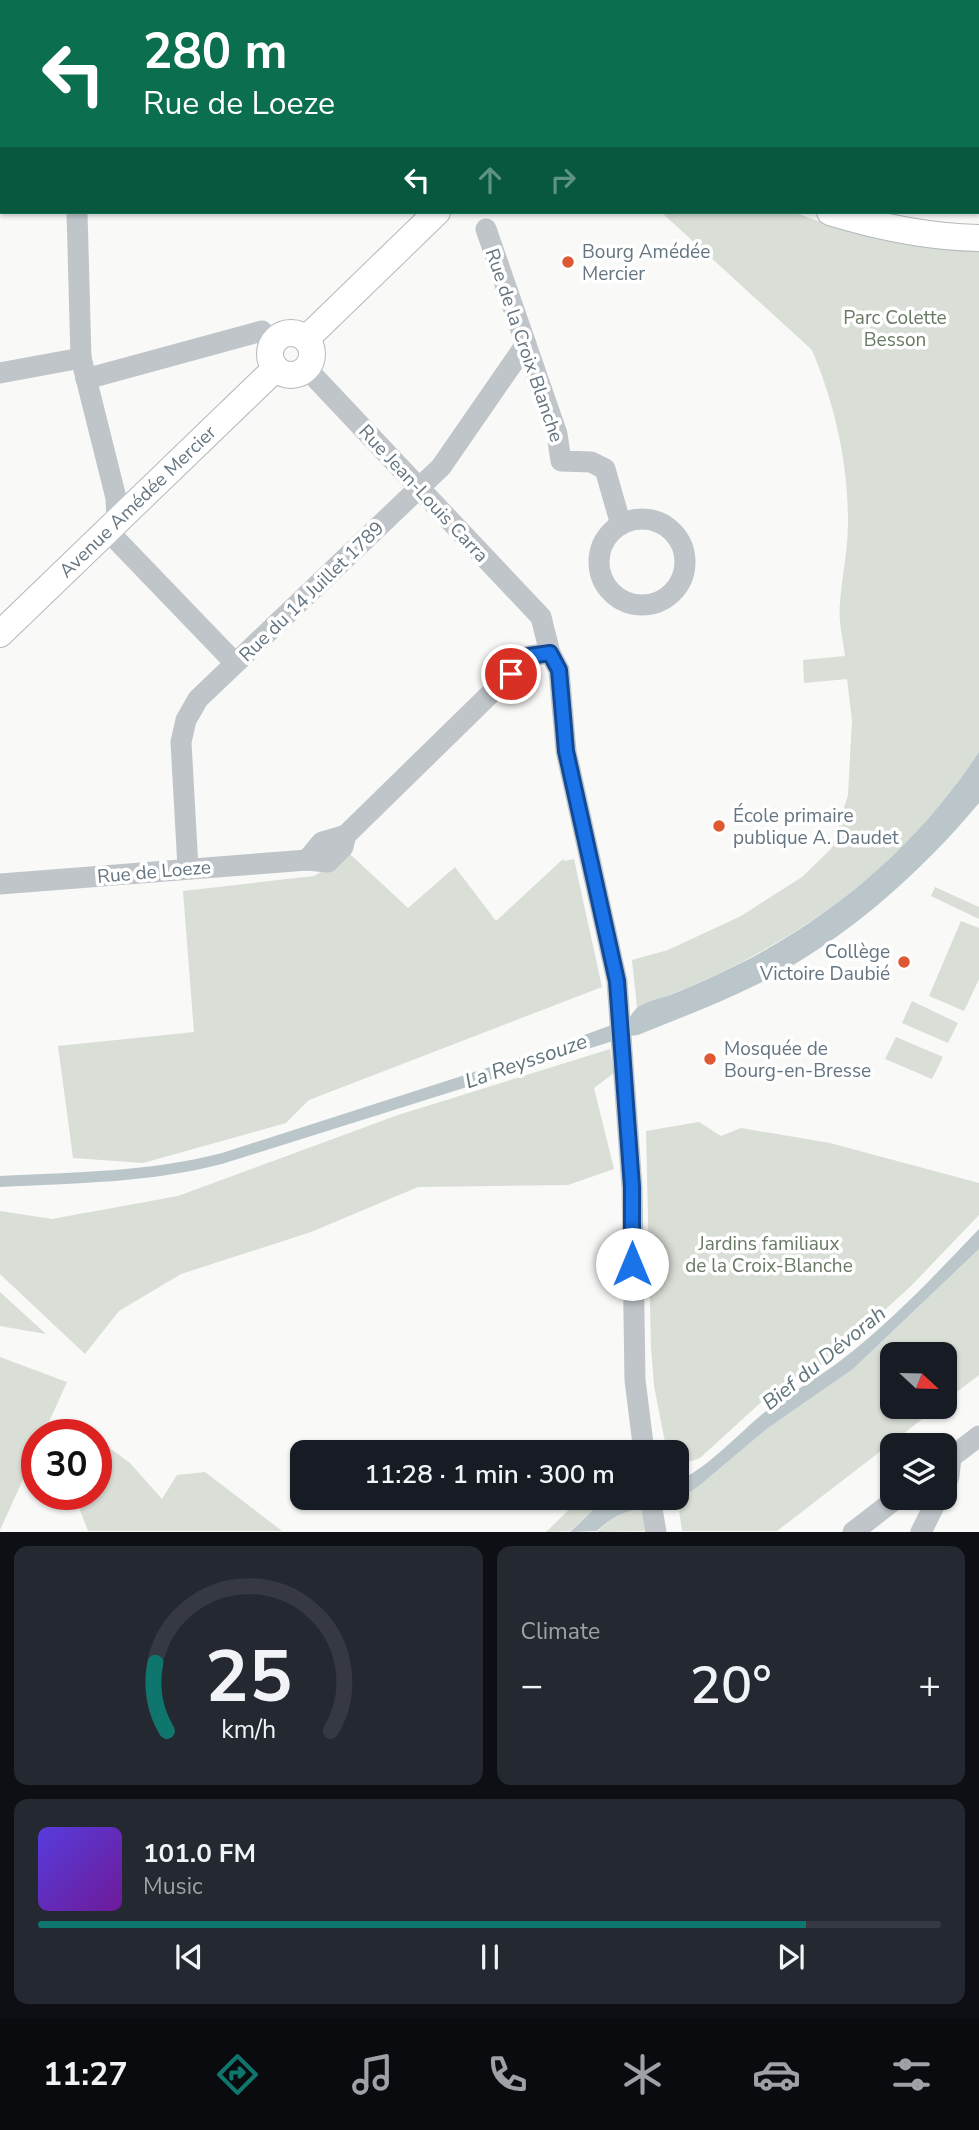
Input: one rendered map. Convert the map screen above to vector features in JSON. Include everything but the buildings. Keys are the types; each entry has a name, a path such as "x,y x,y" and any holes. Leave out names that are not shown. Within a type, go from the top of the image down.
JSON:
{"main road":[{"path":"306,339 435,214"},
{"path":"837,214 924,234 979,237"},
{"path":"897,214 979,221"},
{"path":"282,335 300,335 306,339 313,357 307,369 294,376 280,373 274,356 282,335"},
{"name":"Avenue Amédée Mercier","path":"0,634 112,525 274,356"}],"street":[{"path":"77,214 84,368 116,498 112,525 235,663"},
{"name":"Rue de la Croix Blanche","path":"485,229 557,434 561,461 591,462 605,469 621,525"},
{"path":"0,373 84,368 262,331 274,356"},
{"name":"Rue du 14 Juillet 1789","path":"188,868 181,742 186,720 198,699 441,467 526,344"},
{"name":"Rue Jean-Louis Carra","path":"307,369 541,617 550,653"},
{"path":"634,520 655,522 673,532 681,544 685,558 684,572 679,585 659,602 647,606 634,605 611,593 603,582 599,556 610,533 621,525 634,520"},
{"path":"550,653 559,670 566,751 603,910 620,1006 632,1187 635,1380 642,1440"},
{"name":"Rue de Loeze","path":"0,884 307,860 322,842 346,835 529,656 550,653"},
{"path":"957,1452 979,1436"},
{"path":"853,1531 881,1510"},
{"path":"921,1531 932,1510"}],"green space":[{"name":"Parc Colette Besson","path":"663,214 799,214 868,236 979,249 979,752 945,798 909,839 871,876 829,908 785,938 739,964 637,1008 632,960 668,950 741,916 802,877 831,849 848,795 852,720 847,679 804,683 803,660 845,656 840,609 848,532 846,478 839,434 812,350"},
{"path":"350,854 408,908 455,867 496,921 563,859 574,859 602,987 309,1100 286,1123 143,1163 73,1158 58,1046 194,1032 183,891 314,876"},
{"path":"935,887 979,907 979,919 931,896"},
{"path":"961,921 979,928 979,979 964,1011 929,996"},
{"path":"912,1001 958,1023 948,1043 902,1023"},
{"path":"896,1037 943,1057 932,1079 885,1059"},
{"path":"610,1049 614,1073 594,1088 614,1169 568,1185 418,1187 311,1232 181,1274 119,1311 85,1354 0,1274 0,1211 52,1219 178,1196 398,1115"},
{"name":"Jardins familiaux de la Croix-Blanche","path":"699,1122 721,1136 741,1128 830,1143 979,1183 979,1215 911,1286 832,1358 770,1394 700,1458 689,1462 689,1440 665,1440 654,1386 646,1131"},
{"path":"979,1249 979,1375 957,1392 957,1342 881,1342"},
{"path":"0,1292 46,1334 0,1326"},
{"path":"880,1343 880,1419 922,1419 904,1433 880,1433 880,1452 777,1531 682,1531 679,1510 689,1510 689,1492 768,1428 853,1369"},
{"path":"0,1357 67,1382 50,1419 21,1419 21,1484 0,1530"},
{"path":"112,1450 130,1463 162,1499 177,1475 205,1472 282,1531 88,1531 80,1510 112,1510"},
{"path":"569,1510 593,1510 570,1531 546,1532"},
{"path":"632,1510 646,1510 648,1531 597,1532 619,1515"}],"water":[{"name":"La Reyssouze","path":"979,752 979,803 931,856 877,906 819,949 727,999 638,1035 222,1164 139,1179 0,1187 0,1176 140,1168 222,1153 543,1050 628,1019 642,1005 683,990 751,958 818,917 849,894 906,843 932,815"},
{"path":"979,1229 979,1249 853,1369 768,1428 689,1492 689,1475 765,1412 862,1343 914,1296"},
{"path":"593,1510 632,1510 619,1515 597,1531 570,1532"}],"place":[{"name":"Bourg Amédée Mercier","path":"568,262"},
{"name":"École primaire publique A. Daudet","path":"719,826"},
{"name":"Collège Victoire Daubié","path":"904,962"},
{"name":"Mosquée de Bourg-en-Bresse","path":"710,1059"}],"route":[{"path":"511,674 529,656 550,653 559,670 566,751 617,981 632,1187 632,1264"}],"water label":[{"name":"Bief du Dévorah","path":"824,1358"}]}
